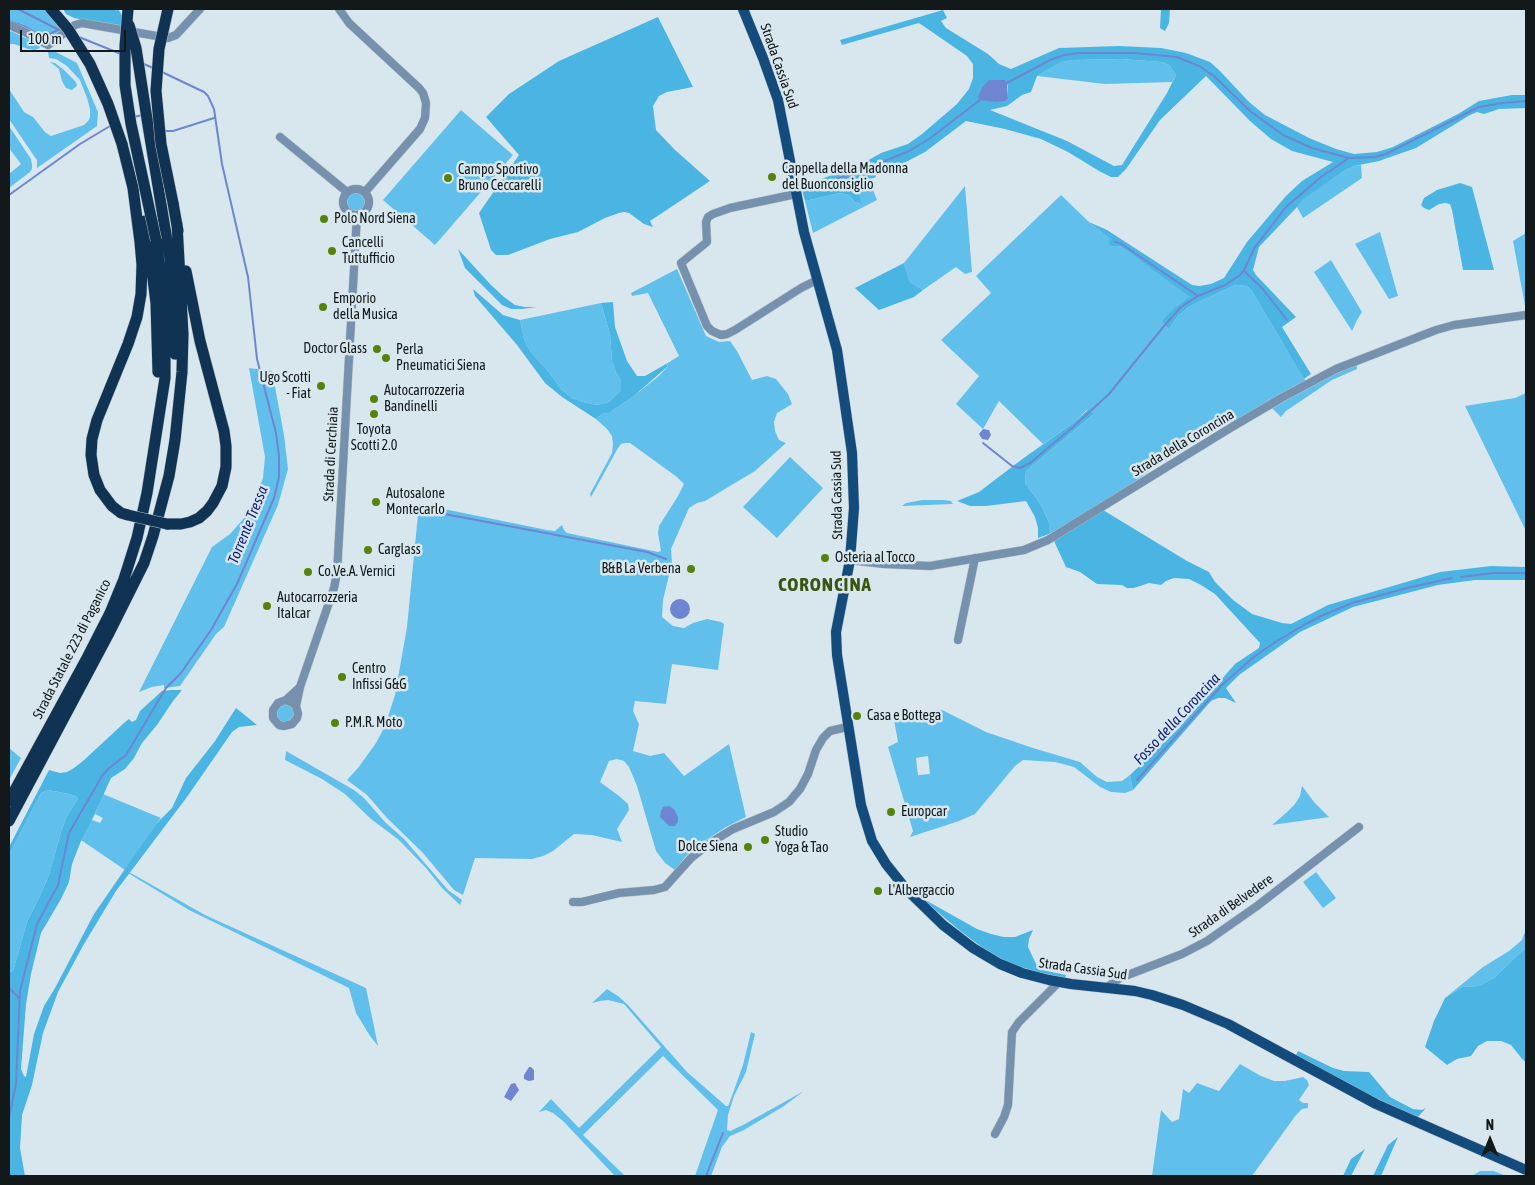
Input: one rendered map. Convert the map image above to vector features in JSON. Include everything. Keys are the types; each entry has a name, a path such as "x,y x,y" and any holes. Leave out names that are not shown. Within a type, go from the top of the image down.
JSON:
{"highway":[{"path":"51,9 68,29 90,64 124,144 133,188 140,242 142,265 141,294 137,317 97,420 91,448 92,469 100,490 112,506 121,513 167,524 181,524 199,518 209,509 222,486 227,460 224,431 200,341 161,144 156,91 159,49 168,9"},
{"path":"55,9 75,35 93,64 111,103 144,215 154,280 158,349 158,416"},
{"path":"122,9 133,38 170,258 174,312 175,368 169,433 161,480 144,546 126,600"},
{"path":"128,9 125,46 125,85 131,124 156,240 162,283 166,355 164,389 158,416"},
{"path":"126,600 144,563 153,536 169,476 177,428 183,334 177,224"},
{"name":"Strada Statale 223 di Paganico","path":"9,801 86,660 110,613 119,590 133,551 144,510 158,416"},
{"name":"Strada Statale 223 di Paganico","path":"9,821 91,670 126,600"}],"main road":[{"name":"Strada Cassia Sud","path":"744,9 776,92 804,232 837,350 850,444 854,508 850,560 836,636 837,662 858,793 868,829 878,853 894,875 943,925 973,948 1008,968 1059,982 1152,994 1183,1005 1228,1024 1376,1104 1526,1170"}],"street":[{"path":"9,25 48,45 75,25 89,24 148,36 170,38 200,9"},
{"path":"339,9 349,22 419,88 423,93 426,103 425,118 420,129 365,192 358,189 347,192 343,199 344,207 349,214 357,216"},
{"path":"280,137 347,192"},
{"name":"Strada di Cerchiaia","path":"300,687 286,700 278,703 273,710 273,718 279,724 288,726 295,721 298,714 296,706 300,687 334,588 337,573 357,216 369,207 369,197 365,192"},
{"path":"796,194 730,208 711,215 706,222 707,242 681,262 707,326 712,332 721,335 735,330 817,280"},
{"name":"Strada della Coroncina","path":"850,560 930,566 1024,550 1048,540 1227,430 1336,369 1436,330 1454,325 1526,314"},
{"path":"958,640 975,558"},
{"path":"286,700 296,706"},
{"path":"573,902 665,887 686,862 704,847 733,829 774,812 790,802 797,795 803,784 816,750 823,738 830,731 847,727"},
{"name":"Strada di Belvedere","path":"1107,987 1120,978 1188,952 1213,937 1257,906 1359,827"},
{"path":"995,1134 1008,1105 1012,1032 1019,1022 1059,982"}],"shaded area":[{"path":"9,9 47,9 64,28 46,42 9,23"},
{"path":"63,9 118,9 123,17 122,27 74,18 66,14"},
{"path":"1161,9 1170,9 1169,23 1165,31 1160,28"},
{"path":"943,10 947,18 941,21 946,28 988,54 999,64 1011,69 1059,48 1119,46 1161,48 1186,53 1210,62 1249,102 1265,115 1309,138 1354,154 1377,152 1393,147 1458,114 1479,101 1512,95 1526,95 1526,108 1499,109 1484,114 1477,112 1416,148 1379,161 1354,166 1344,171 1302,200 1259,247 1253,270 1296,317 1282,327 1311,374 1304,379 1252,291 1247,286 1233,286 1190,306 1177,317 1169,329 1162,321 1176,306 1190,297 1120,246 1109,245 1110,239 1089,222 1107,230 1192,285 1211,284 1224,278 1247,242 1286,196 1302,181 1333,162 1292,151 1271,139 1250,121 1206,76 1160,120 1126,169 1118,177 1111,177 1041,139 966,121 925,152 902,164 874,171 876,177 857,184 861,204 855,202 849,195 840,193 805,201 801,186 858,166 881,153 908,144 922,134 957,104 969,89 973,78 973,64 967,56 919,23 842,45 840,40","holes":["1121,59 1161,62 1169,65 1176,75 1167,93 1122,165 1114,166 1067,141 990,110 1007,106 1022,95 1031,92 1037,76 1061,62","989,80 1005,80 1008,86 1008,98"]},
{"path":"658,17 693,87 667,92 659,96 653,106 656,130 710,181 650,221 653,227 624,212 605,218 578,232 550,239 508,255 496,255 491,250 479,213 519,155 486,117 509,94 559,61"},
{"path":"11,31 38,44 40,48 35,50 9,44 9,33"},
{"path":"52,50 77,63 98,112 97,126 37,168 37,160 9,119 9,89 24,112 33,117 45,132 51,136 84,125 90,117 90,109 80,80 67,66 56,59 49,58 48,52"},
{"path":"1121,59 1161,62 1169,65 1176,75 1172,82 1105,84 1037,76 1061,62"},
{"path":"50,62 55,63 64,70 76,82 77,86 72,90 66,88 59,69"},
{"path":"989,80 1005,80 1008,98 1005,101 980,100 978,97 982,88"},
{"name":"Campo Sportivo Bruno Ceccarelli","path":"461,110 513,155 435,245 383,200"},
{"path":"9,126 31,159 32,169 9,188 9,174 21,164 9,148"},
{"path":"1361,165 1362,178 1303,218 1297,207 1301,200 1344,171"},
{"path":"869,180 877,200 813,233 805,201 840,193 849,195 855,202 860,204 857,184"},
{"path":"1460,183 1472,187 1494,270 1463,270 1450,204 1439,204 1429,210 1421,205 1424,198 1437,190"},
{"path":"965,186 972,272 965,274 956,267 923,290 910,282 904,263"},
{"path":"356,193 362,196 365,202 362,208 356,211 350,208 347,202 350,196"},
{"path":"1061,195 1110,239 1112,246 1120,246 1191,297 1176,306 1169,329 1177,317 1190,306 1233,286 1247,286 1252,291 1306,382 1229,425 1226,421 1122,491 1078,519 1049,534 1049,523 1041,505 1025,483 1026,471 1093,415 1087,410 1073,423 1043,444 999,401 983,429 956,404 979,376 941,340 991,293 976,276"},
{"path":"1380,232 1398,296 1389,299 1355,244"},
{"path":"1526,233 1526,311 1513,241"},
{"path":"458,249 504,297 515,305 537,307 511,309 502,305 465,268"},
{"path":"1331,260 1362,312 1352,331 1314,272"},
{"path":"904,263 910,282 923,290 914,297 879,310 855,288"},
{"path":"677,269 706,336 719,342 730,341 752,380 767,376 776,379 788,394 792,404 777,413 774,422 779,440 786,443 755,471 705,501 689,508 671,549 672,563 663,600 662,617 673,626 684,628 707,619 724,624 718,670 672,664 666,704 635,701 633,711 639,724 633,751 650,756 664,753 684,776 729,744 746,817 726,827 697,846 675,870 665,863 656,851 637,786 629,767 624,761 617,759 609,761 600,782 628,804 629,810 617,829 622,842 592,835 574,834 553,851 532,859 475,858 463,895 454,890 423,853 387,818 367,795 347,780 376,743 385,726 395,695 407,627 419,504 547,530 555,531 562,525 567,533 658,552 661,551 658,533 659,526 684,484 677,477 630,443 625,443 621,444 618,448 591,497 590,494 612,453 613,444 612,436 596,419 602,414 609,413 634,396 660,375 668,366 666,364 679,356 648,293 632,296 631,293"},
{"path":"473,289 503,315 520,320 524,339 530,351 561,389 572,398 597,405 609,402 621,390 621,381 612,361 610,334 601,303 613,302 615,327 627,361 637,376 645,376 666,364 668,366 634,396 609,413 602,414 596,419 562,397 545,383 517,345 475,296"},
{"path":"601,303 610,334 612,361 621,381 621,390 609,402 597,405 572,398 561,389 530,351 524,339 520,320"},
{"path":"1357,363 1357,369 1332,380 1286,411 1281,417 1272,408 1319,381"},
{"path":"249,368 272,371 284,435 288,469 278,505 224,627 216,634 180,686 164,688 164,685 139,692 212,547 230,534 245,517 263,478 265,457"},
{"path":"1526,393 1526,531 1465,406 1515,398"},
{"path":"1088,410 1094,414 1026,471 1025,483 1041,505 1049,523 1049,534 1038,538 1035,517 1026,501 970,506 957,501 979,492"},
{"path":"983,429 989,430 991,435 988,440 982,439 979,434"},
{"path":"790,457 823,488 777,538 743,507"},
{"path":"922,500 951,501 953,504 902,506 906,503"},
{"path":"1103,510 1187,561 1209,572 1215,582 1233,600 1252,614 1282,623 1291,624 1328,605 1440,572 1491,566 1526,567 1526,580 1475,580 1438,585 1353,607 1300,632 1239,675 1226,688 1236,703 1225,698 1211,701 1133,790 1130,775 1178,729 1235,664 1259,648 1260,643 1215,594 1189,579 1174,578 1161,585 1149,583 1134,588 1127,588 1122,585 1097,584 1080,572 1066,567 1054,541"},
{"path":"680,599 687,602 690,609 687,616 680,619 673,616 670,609 673,602"},
{"path":"182,690 142,743 134,758 125,769 111,778 81,841 72,864 69,882 41,933 26,1004 21,1069 26,1077 34,1034 44,1006 94,914 156,824 172,808 186,778 215,741 236,708 257,725 239,727 232,732 187,797 116,891 84,944 58,992 43,1033 32,1085 22,1115 20,1148 25,1176 9,1176 9,972 13,971 27,922 49,875 67,816 78,799 69,794 48,790 41,793 9,855 9,847 49,770 60,773 74,768 129,719 132,722 136,720 140,711 162,691"},
{"path":"285,704 291,707 294,713 291,719 285,722 279,719 276,713 279,707"},
{"path":"942,710 986,732 1080,762 1097,777 1107,782 1122,781 1130,775 1133,790 1125,793 1111,792 1100,787 1074,767 1055,762 1023,760 1015,766 975,814 910,837 913,831 888,747 898,742 894,720","holes":["928,756 930,774 918,775 916,758"]},
{"path":"9,748 21,758 9,780"},
{"path":"286,751 354,790 364,798 385,822 404,839 448,890 462,900 460,905 399,840 371,819 345,794 322,779 285,760"},
{"path":"1302,786 1329,817 1272,825 1295,804 1300,796"},
{"path":"48,790 69,794 78,799 67,816 49,875 27,922 13,971 9,972 9,855 41,793"},
{"path":"103,794 161,818 125,870 81,840 92,820 100,823 103,818 95,814"},
{"path":"669,806 674,809 678,817 678,822 675,826 669,826 660,817 663,807"},
{"path":"129,872 205,915 366,988 378,1046 356,1013 349,988 189,910"},
{"path":"1316,872 1336,898 1323,908 1303,882"},
{"path":"920,897 977,929 991,934 1015,937 1033,930 1028,947 1036,964 1042,970 1066,975 1065,978 1039,973 1012,964 991,954"},
{"path":"1526,932 1526,947 1494,978 1479,986 1462,987 1445,998 1483,967 1509,951 1522,940"},
{"path":"1526,947 1526,1062 1511,1045 1501,1041 1487,1041 1478,1046 1471,1056 1457,1059 1447,1065 1425,1047 1445,998 1462,987 1479,986 1494,978"},
{"path":"607,989 628,1005 687,1072 726,1106 729,1104 743,1065 751,1032 755,1034 746,1072 734,1096 728,1115 727,1130 730,1131 743,1125 804,1091 784,1106 744,1130 730,1136 722,1147 711,1176 695,1176 718,1110 663,1056 583,1135 625,1176 615,1176 563,1121 546,1110 539,1112 551,1099 579,1128 661,1047 624,1004 608,1000 592,1003"},
{"path":"1298,1051 1333,1068 1344,1071 1369,1072 1390,1097 1413,1109 1422,1110 1426,1108 1417,1118 1357,1090 1296,1055"},
{"path":"1240,1064 1274,1081 1285,1081 1303,1077 1309,1085 1299,1100 1303,1103 1308,1103 1308,1108 1302,1109 1296,1115 1252,1176 1152,1176 1161,1110 1172,1122 1179,1119 1183,1089 1189,1093 1197,1083 1219,1091"},
{"path":"529,1067 534,1070 534,1080 529,1081 524,1079 524,1075"},
{"path":"515,1083 519,1090 511,1101 504,1097 511,1084"},
{"path":"1398,1137 1381,1176 1373,1176 1388,1145"},
{"path":"1365,1149 1351,1176 1343,1176 1351,1159"},
{"path":"1480,1171 1494,1171 1506,1176 1472,1176"}],"waterway":[{"name":"Torrente Tressa","path":"18,9 63,32"},
{"path":"9,21 26,27 43,37 58,30"},
{"name":"Torrente Tressa","path":"79,37 121,54"},
{"path":"1005,84 1050,60 1064,55 1079,53 1134,53 1177,57 1199,66 1214,76 1250,111 1283,135 1312,148 1349,158 1375,157 1386,154 1479,107 1526,101"},
{"name":"Torrente Tressa","path":"144,64 153,68"},
{"name":"Torrente Tressa","path":"9,1117 16,1084 20,991 37,924 58,885 69,833 102,776 126,755 166,688 181,673 211,630 237,584 274,498 279,477 276,433 257,359 248,277 222,164 214,109 204,92 162,72"},
{"path":"806,190 909,151 929,139 980,100"},
{"path":"133,117 143,115"},
{"path":"164,131 173,131 214,118"},
{"path":"9,195 80,144 110,126"},
{"path":"983,443 1012,466 1020,468 1030,463 1109,394 1181,307 1198,296 1225,285 1240,275 1255,247 1286,207 1321,177 1349,158"},
{"path":"1115,242 1120,243 1198,296"},
{"path":"1244,271 1262,288 1287,320"},
{"path":"423,510 647,552 666,559"},
{"name":"Fosso della Coroncina","path":"1461,577 1493,573 1526,573"},
{"name":"Fosso della Coroncina","path":"1137,780 1222,685 1255,656 1277,641 1321,616 1352,603 1452,578"},
{"path":"9,988 19,998"},
{"path":"706,1176 723,1133"}],"place":[{"name":"Cappella della Madonna del Buonconsiglio","path":"772,177"},
{"name":"Campo Sportivo Bruno Ceccarelli","path":"448,178"},
{"name":"Polo Nord Siena","path":"324,219"},
{"name":"Cancelli Tuttufficio","path":"332,251"},
{"name":"Emporio della Musica","path":"323,307"},
{"name":"Doctor Glass","path":"377,349"},
{"name":"Perla Pneumatici Siena","path":"386,358"},
{"name":"Ugo Scotti - Fiat","path":"321,386"},
{"name":"Autocarrozzeria Bandinelli","path":"374,399"},
{"name":"Toyota Scotti 2.0","path":"374,414"},
{"name":"Autosalone Montecarlo","path":"376,502"},
{"name":"Carglass","path":"368,550"},
{"name":"Osteria al Tocco","path":"825,558"},
{"name":"B&B La Verbena","path":"691,569"},
{"name":"Co.Ve.A. Vernici","path":"308,572"},
{"name":"Autocarrozzeria Italcar","path":"267,606"},
{"name":"Centro Infissi G&G","path":"342,677"},
{"name":"Casa e Bottega","path":"857,716"},
{"name":"P.M.R. Moto","path":"335,723"},
{"name":"Europcar","path":"891,812"},
{"name":"Studio Yoga & Tao","path":"765,840"},
{"name":"Dolce Siena","path":"748,847"},
{"name":"L'Albergaccio","path":"878,891"}],"district":[{"name":"CORONCINA","path":"825,585"}]}
